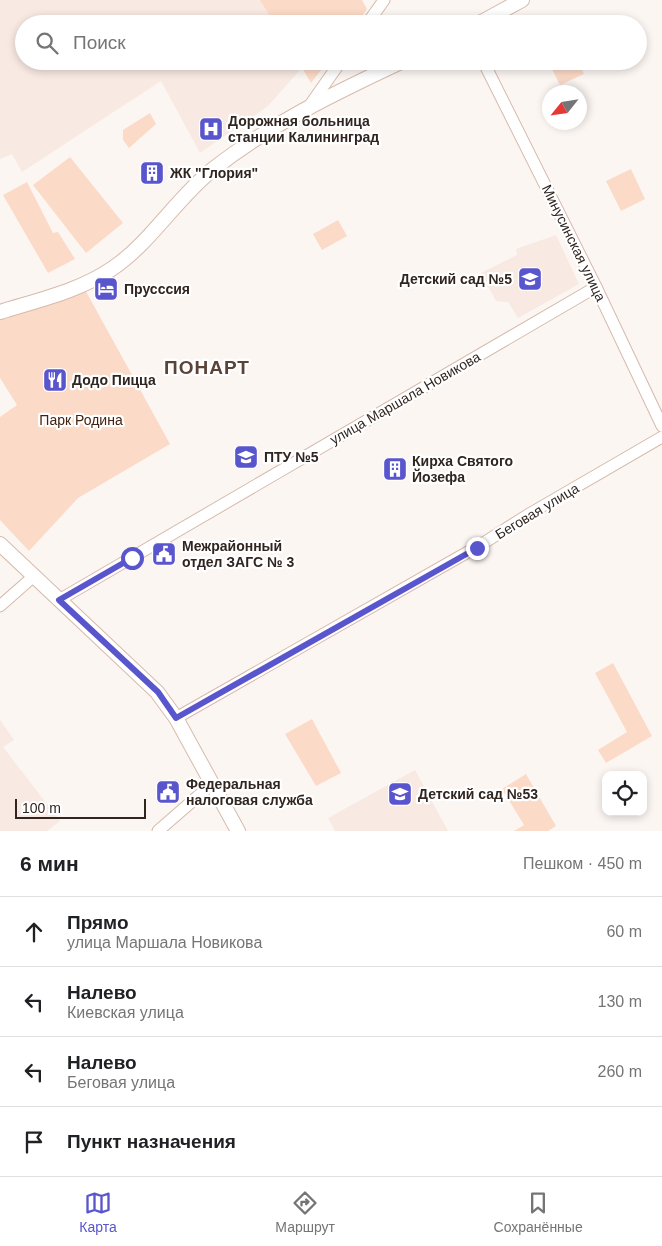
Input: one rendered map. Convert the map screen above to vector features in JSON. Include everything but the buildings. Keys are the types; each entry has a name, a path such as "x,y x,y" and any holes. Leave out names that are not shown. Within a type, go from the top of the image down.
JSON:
{"main road":[{"path":"494,15 522,0"},
{"path":"0,312 91,281 114,267 145,239 191,189 212,170 254,141 308,108 385,70"},
{"path":"0,544 158,692 176,718 238,831"}],"street":[{"path":"373,15 384,0"},
{"path":"308,108 335,70"},
{"name":"Минусинская улица","path":"488,70 596,287 662,426"},
{"name":"улица Маршала Новикова","path":"59,600 596,287"},
{"name":"Беговая улица","path":"176,718 482,544 531,513 662,437"},
{"path":"0,606 34,576"},
{"path":"158,831 212,784"}],"shaded area":[{"path":"0,0 355,0 347,15 15,15 15,70 300,70 268,106 200,153 161,81 22,172 12,154 0,159"},
{"name":"Детский сад №5","path":"556,235 579,284 518,318 508,302 496,301 481,273 517,255 516,249"},
{"path":"0,720 14,740 3,747 60,821 47,831 0,831"},
{"name":"Детский сад №53","path":"415,770 448,831 335,831 328,818"}],"green space":[{"path":"260,0 362,0 367,9 363,15 269,15"},
{"path":"303,70 321,70 311,83"},
{"path":"552,70 582,70 584,74 560,85"},
{"path":"150,113 156,124 129,148 123,140 123,130"},
{"path":"70,157 123,223 86,253 33,185"},
{"path":"631,169 645,199 621,211 606,181"},
{"path":"27,182 53,233 58,232 75,259 48,273 3,195"},
{"path":"338,220 347,236 322,250 313,234"},
{"name":"Парк Родина","path":"83,286 170,444 78,498 29,551 0,520 0,417 17,405 0,378 0,317"},
{"path":"613,663 652,736 606,763 598,750 627,732 595,673"},
{"path":"312,719 341,773 316,786 285,734"},
{"path":"526,774 556,826 548,831 514,831 524,825 502,789"}],"place":[{"name":"Дорожная больница станции Калининград","path":"211,129"},
{"name":"ЖК \"Глория\"","path":"152,173"},
{"name":"Детский сад №5","path":"530,279"},
{"name":"Прусссия","path":"106,289"},
{"name":"Додо Пицца","path":"55,380"},
{"name":"ПТУ №5","path":"246,457"},
{"name":"Кирха Святого Йозефа","path":"395,469"},
{"name":"Межрайонный отдел ЗАГС № 3","path":"164,554"},
{"name":"Федеральная налоговая служба","path":"168,792"},
{"name":"Детский сад №53","path":"400,794"}],"district":[{"name":"ПОНАРТ","path":"207,367"}],"route":[{"path":"132,558 59,600 158,692 176,718 477,548"}]}
